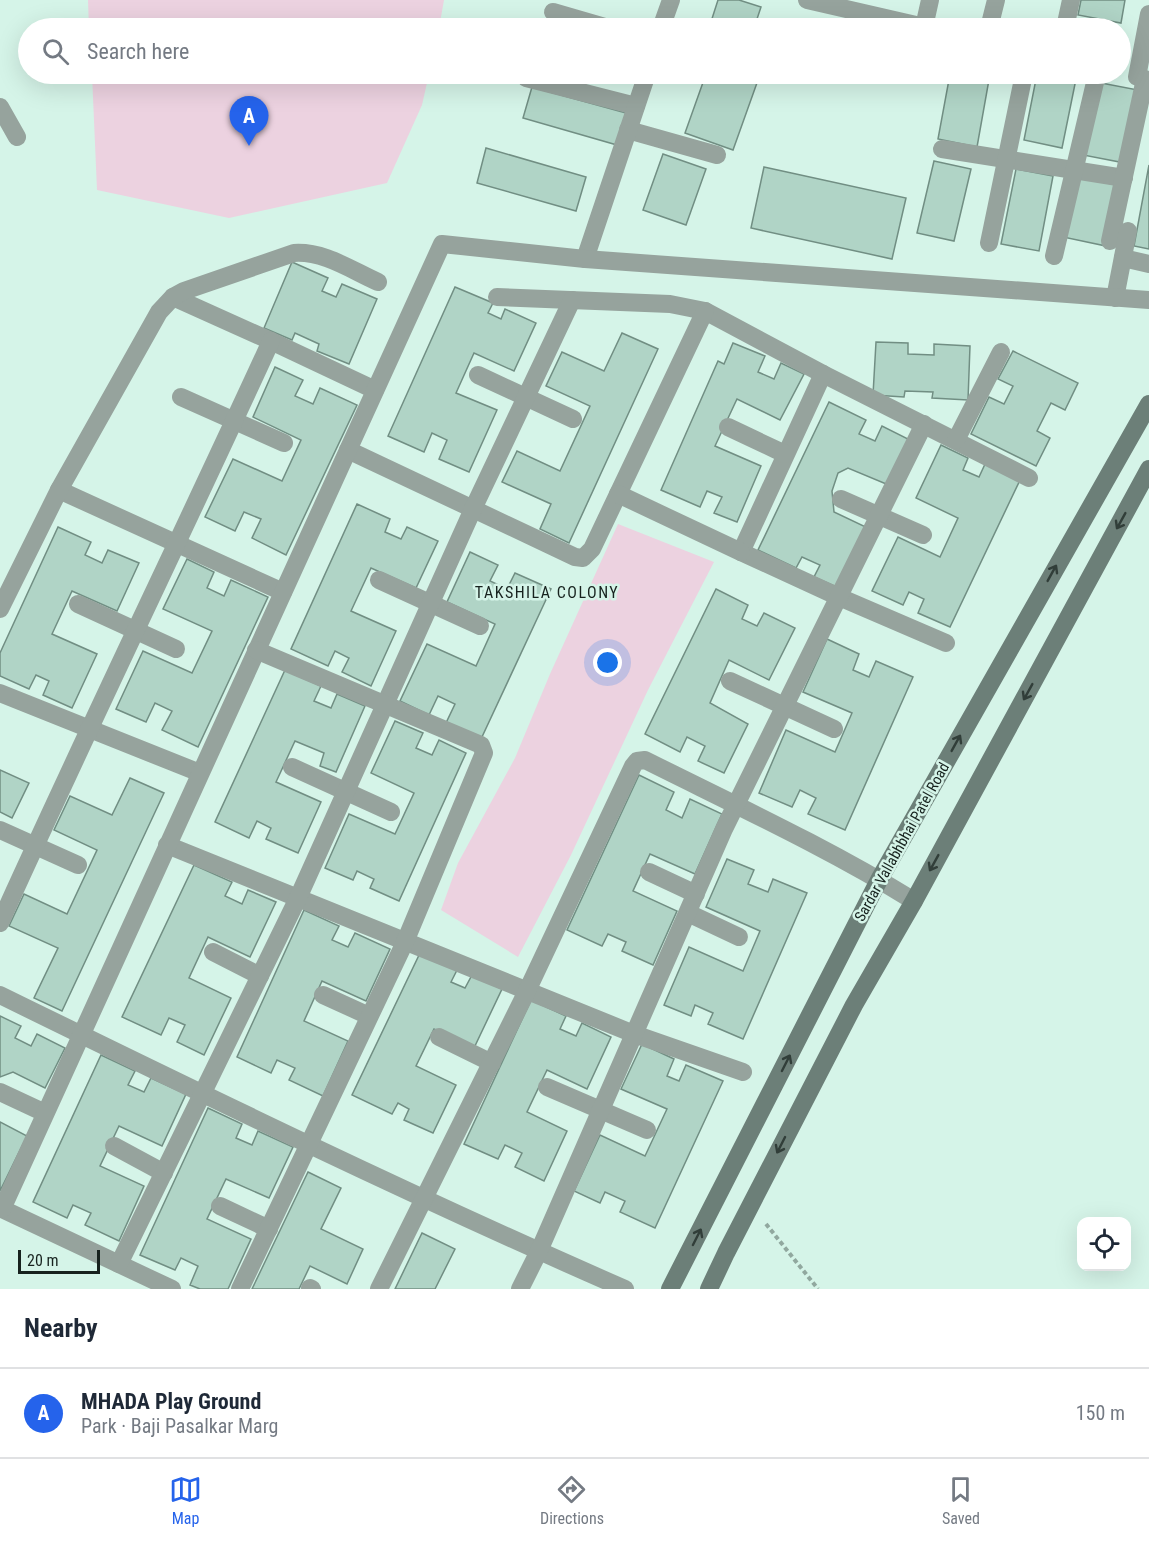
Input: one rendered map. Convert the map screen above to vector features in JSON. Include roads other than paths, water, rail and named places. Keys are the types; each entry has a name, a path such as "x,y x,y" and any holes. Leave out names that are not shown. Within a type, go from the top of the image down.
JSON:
{"main road":[{"name":"Sardar Vallabhbhai Patel Road","path":"670,1289 879,880 1149,404"},
{"path":"709,1289 854,1005 914,901 1149,469"}],"street":[{"path":"665,18 671,0"},
{"path":"807,0 851,5 893,18"},
{"path":"927,18 930,0"},
{"path":"992,18 996,0"},
{"path":"1067,18 1071,0"},
{"path":"553,12 574,18"},
{"path":"1110,241 1124,178 1149,14"},
{"path":"550,84 636,106"},
{"path":"585,259 644,84"},
{"path":"989,243 1022,84"},
{"path":"1054,256 1094,84"},
{"path":"0,107 17,137"},
{"path":"628,130 717,155"},
{"path":"942,149 1124,178"},
{"path":"1115,298 1128,231"},
{"path":"172,1289 1,1208 442,244 585,259 1149,300"},
{"path":"0,609 59,490 159,312 173,297 184,291 294,253 305,252 319,255 378,282"},
{"path":"1123,258 1149,264"},
{"path":"173,297 375,390"},
{"path":"497,297 670,304 705,311 823,374 1029,478"},
{"path":"119,1264 298,898 473,509 572,300"},
{"path":"348,450 575,557 583,558 592,549 705,311"},
{"path":"0,923 271,341"},
{"path":"956,441 1001,352"},
{"path":"741,552 823,374"},
{"path":"478,375 573,419"},
{"path":"181,397 284,443"},
{"path":"520,1289 539,1251 736,806 924,424"},
{"path":"728,427 785,454"},
{"path":"59,490 283,592"},
{"path":"618,494 839,597 946,643"},
{"path":"841,499 923,535"},
{"path":"379,580 480,626"},
{"path":"78,604 176,649"},
{"path":"240,1289 405,942 484,750 481,745 384,706 256,650"},
{"path":"730,681 834,729"},
{"path":"0,693 200,773"},
{"path":"380,1289 637,761 645,760 879,880 914,901"},
{"path":"292,767 392,812"},
{"path":"0,830 78,865"},
{"path":"167,845 634,1034 743,1072"},
{"path":"649,872 696,894"},
{"path":"688,913 739,937"},
{"path":"213,952 260,976"},
{"path":"0,994 309,1144 625,1289"},
{"path":"323,995 369,1016"},
{"path":"439,1037 492,1063"},
{"path":"547,1087 647,1130"},
{"path":"0,1092 45,1113"},
{"path":"114,1146 164,1173"},
{"path":"220,1206 269,1228"}],"place":[{"name":"MHADA Play Ground","path":"249,146"}],"district":[{"name":"TAKSHILA COLONY","path":"547,592"}]}
